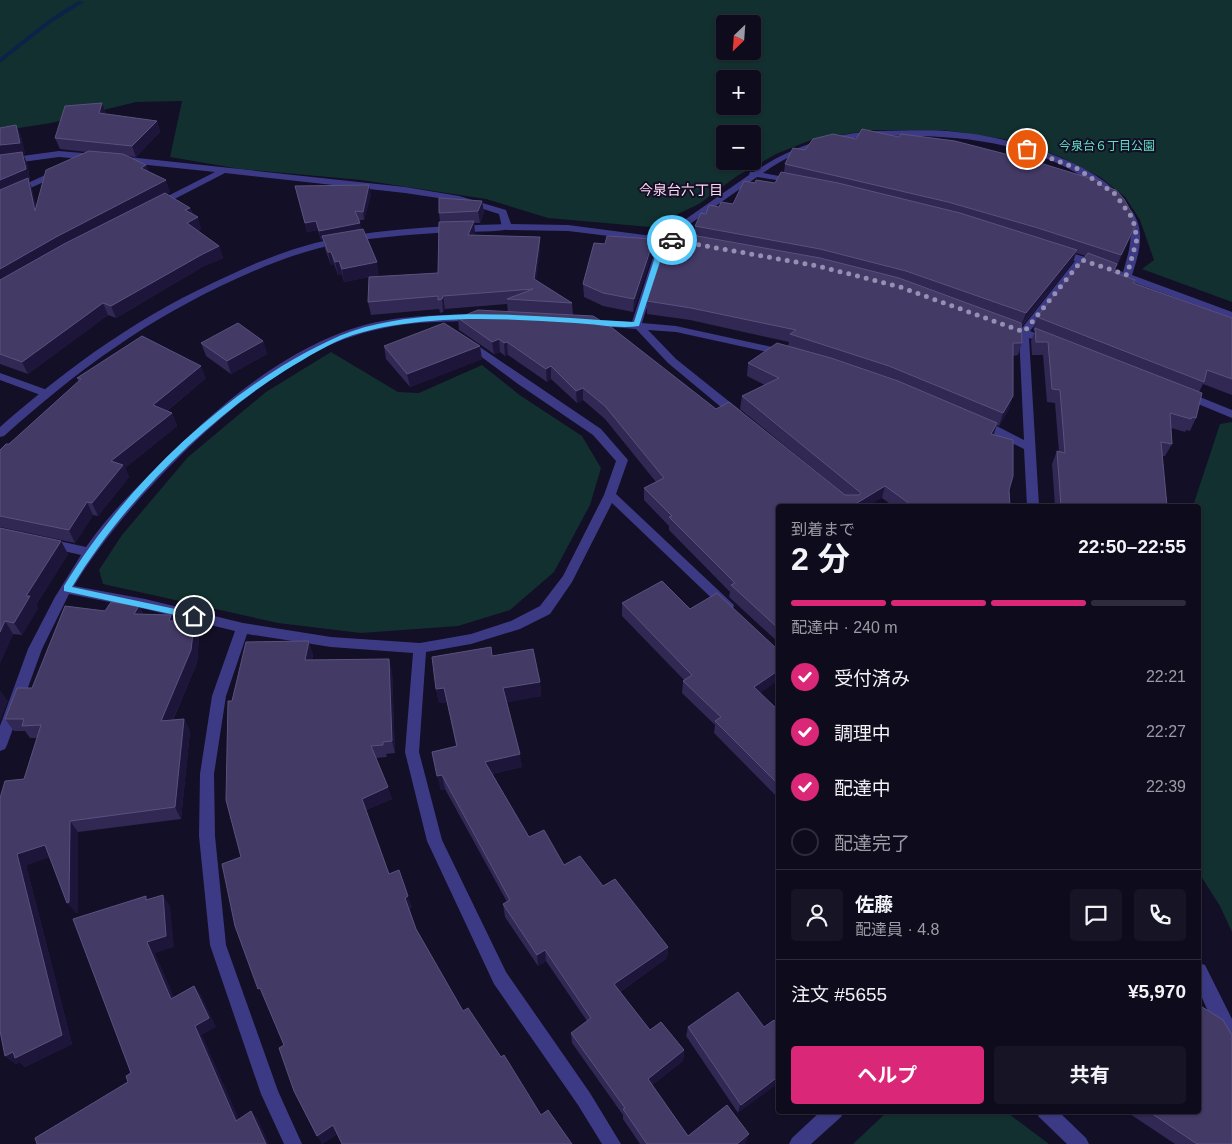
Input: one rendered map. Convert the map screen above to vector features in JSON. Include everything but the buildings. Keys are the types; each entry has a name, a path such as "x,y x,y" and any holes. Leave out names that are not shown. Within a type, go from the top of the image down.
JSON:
{"street":[{"path":"637,324 664,238 753,174 798,149 830,139 856,134 878,132 955,134 986,138 1018,146 1078,169 1115,194 1133,219 1137,239 1127,275"},
{"path":"0,162 59,154 357,185 459,199 503,212 507,227"},
{"path":"0,199 71,166 101,158"},
{"path":"151,208 222,172"},
{"path":"753,174 804,184"},
{"path":"0,433 46,393 108,345 144,322 208,288 286,255 314,246 393,232 440,228 507,227 568,228 664,238 702,245"},
{"path":"1047,248 1127,275 1232,315"},
{"path":"1033,504 1024,332 1082,260"},
{"path":"0,745 36,648 67,588 89,552 130,502 192,437 253,388 316,348 379,325 430,319 482,317"},
{"path":"67,588 145,604 243,628 331,642 420,648 471,639 515,625 545,610 568,579 610,495 622,460 597,432 430,319"},
{"path":"581,321 637,324 676,329 797,355"},
{"path":"997,322 1060,345"},
{"path":"637,324 672,361 744,420"},
{"path":"0,376 46,393"},
{"path":"1178,392 1232,414"},
{"path":"970,418 996,429 1031,448"},
{"path":"610,495 736,613"},
{"path":"41,542 89,552"},
{"path":"243,628 219,696 208,774 206,836 218,945 270,1094 293,1144"},
{"path":"420,648 412,752 435,841 500,978 584,1099 612,1144"},
{"path":"1201,975 1221,1018 1232,1034"},
{"path":"798,1144 832,1114"},
{"path":"1048,1114 1080,1144"}],"green space":[{"name":"今泉台６丁目公園","path":"0,0 1232,0 1232,302 1142,269 1154,260 1140,220 1125,197 1100,177 1063,158 1037,148 1004,139 944,130 871,130 811,140 776,154 761,162 761,125 716,125 716,170 748,170 699,204 650,227 548,218 486,199 361,180 240,169 170,157 182,101 136,102 51,123 0,131"},
{"path":"331,352 398,392 419,393 482,365 521,396 582,436 601,468 590,505 554,572 510,610 458,626 361,633 278,623 103,584 99,570 122,535 188,457 266,392"},
{"path":"1232,422 1232,932 1220,906 1201,876 1201,504 1194,504 1220,424"},
{"path":"885,1114 1009,1114 1049,1144 853,1144"}],"waterway":[{"path":"0,61 49,22 81,2"}],"way so far":[{"path":"672,240 818,266 900,287 1024,332 1082,260 1127,275 1137,239 1133,219 1115,194 1078,169 1027,149"}],"district":[{"name":"今泉台六丁目","path":"681,190"}],"route":[{"path":"194,616 67,588 89,552 130,502 192,437 220,412 284,367 316,348 379,325 430,319 491,316 637,324 664,238 672,240"}]}
